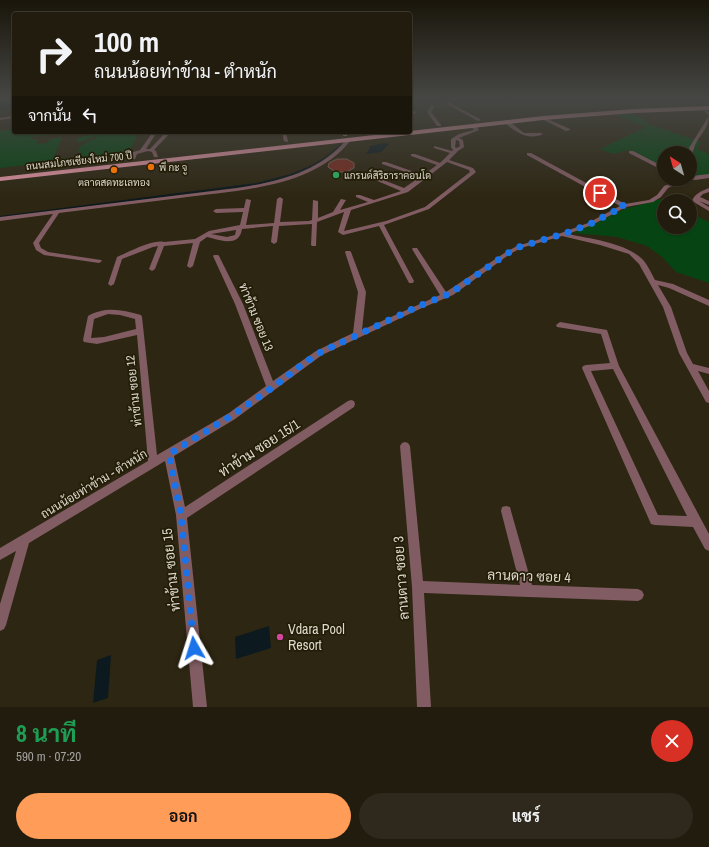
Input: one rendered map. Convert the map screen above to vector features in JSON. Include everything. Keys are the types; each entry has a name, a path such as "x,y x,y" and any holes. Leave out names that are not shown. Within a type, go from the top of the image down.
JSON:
{"main road":[{"name":"ถนนสมโภชเชียงใหม่ 700 ปี","path":"0,173 286,141 371,134"},
{"name":"ถนนสมโภชเชียงใหม่ 700 ปี","path":"0,179 346,136"}],"street":[{"path":"110,284 119,258 152,245 197,240 211,232 242,227 310,223 335,213 406,191 462,147 461,140 458,139 461,135 474,131"},
{"path":"517,131 526,136 541,134"},
{"path":"692,146 696,138 702,131"},
{"path":"142,151 154,134"},
{"path":"133,158 136,153 151,150 160,143 167,134"},
{"path":"284,134 286,141"},
{"path":"0,219 231,190 271,183 305,172 333,157 346,136"},
{"path":"147,143 160,143"},
{"path":"436,147 455,151"},
{"path":"151,150 156,152 156,156"},
{"path":"631,152 657,166"},
{"path":"529,154 624,206"},
{"path":"348,210 342,224 341,232 343,234 381,224 427,208 472,172 471,169 413,155"},
{"path":"384,163 424,177"},
{"path":"697,178 709,176"},
{"path":"372,177 406,191"},
{"name":"ถนนน้อยท่าข้าม - ตำหนัก","path":"0,554 232,416 319,353 419,306 444,296 462,286 514,250 590,224 624,206 655,198 668,186"},
{"path":"697,197 701,193 709,190"},
{"path":"358,196 374,202"},
{"path":"697,198 709,203"},
{"path":"274,242 280,199"},
{"path":"206,235 224,239 235,239 242,227 248,200"},
{"path":"335,213 344,200"},
{"path":"314,245 316,201"},
{"path":"697,202 709,209"},
{"path":"216,211 246,210"},
{"path":"58,212 39,237 36,243 38,249 46,254 99,261"},
{"path":"381,224 411,281"},
{"path":"563,234 602,243 631,253 642,263 667,307 683,353 709,399"},
{"path":"190,266 197,240"},
{"path":"152,269 162,243"},
{"path":"415,249 444,296"},
{"path":"348,252 362,292 357,336"},
{"name":"ท่าข้าม ซอย 13","path":"216,256 239,304 271,388"},
{"path":"654,282 671,286 709,303"},
{"name":"ท่าข้าม ซอย 12","path":"140,331 98,340 87,340 91,318 100,312 118,311 138,317 140,331 153,462"},
{"path":"560,325 604,332 616,366 709,545"},
{"path":"616,366 586,368 655,520 696,522"},
{"path":"690,366 709,371"},
{"name":"ท่าข้าม ซอย 15/1","path":"181,515 351,404"},
{"name":"ลานดาว ซอย 3","path":"405,446 418,587 424,707"},
{"name":"ท่าข้าม ซอย 15","path":"169,454 181,515 200,707"},
{"path":"506,511 528,591"},
{"path":"0,625 24,541"},
{"name":"ลานดาว ซอย 4","path":"418,587 638,595"}],"green space":[{"path":"0,131 12,131 12,134 64,134 30,137 31,139 37,139 37,144 47,143 50,139 62,137 52,162 0,168"},
{"path":"638,131 669,131 701,142 697,149 697,146 657,146 657,165 627,150 613,154 600,149"},
{"path":"94,134 137,134 129,155 60,162 63,158 73,158 81,154 78,151 80,146 98,137 93,137 80,142 77,142 77,138"},
{"path":"697,149 709,154 709,175 697,176"},
{"path":"657,200 657,234 697,234 697,216 709,222 709,283 676,272 662,257 647,246 617,237 573,233 625,209"}],"shaded area":[{"path":"384,143 389,144 381,152 366,153 368,152 370,146"},
{"path":"269,626 271,648 236,659 235,637"},
{"path":"111,655 108,698 93,703 97,660"}],"building":[{"name":"แกรนด์สิริธาราคอนโด","path":"337,159 347,159 354,163 354,168 346,172 336,172 328,167 329,163"}],"waterway":[{"path":"309,167 322,160 341,145"},
{"path":"0,217 257,184 291,175 309,167"}],"place":[{"name":"พี กะ จู","path":"151,167"},
{"name":"ตลาดสดทะเลทอง","path":"114,170"},
{"name":"แกรนด์สิริธาราคอนโด","path":"336,175"},
{"name":"Vdara Pool Resort","path":"280,637"}],"route":[{"path":"194,648 181,515 169,454 232,416 319,353 419,306 451,293 519,247 590,224 624,206 600,193"}]}
